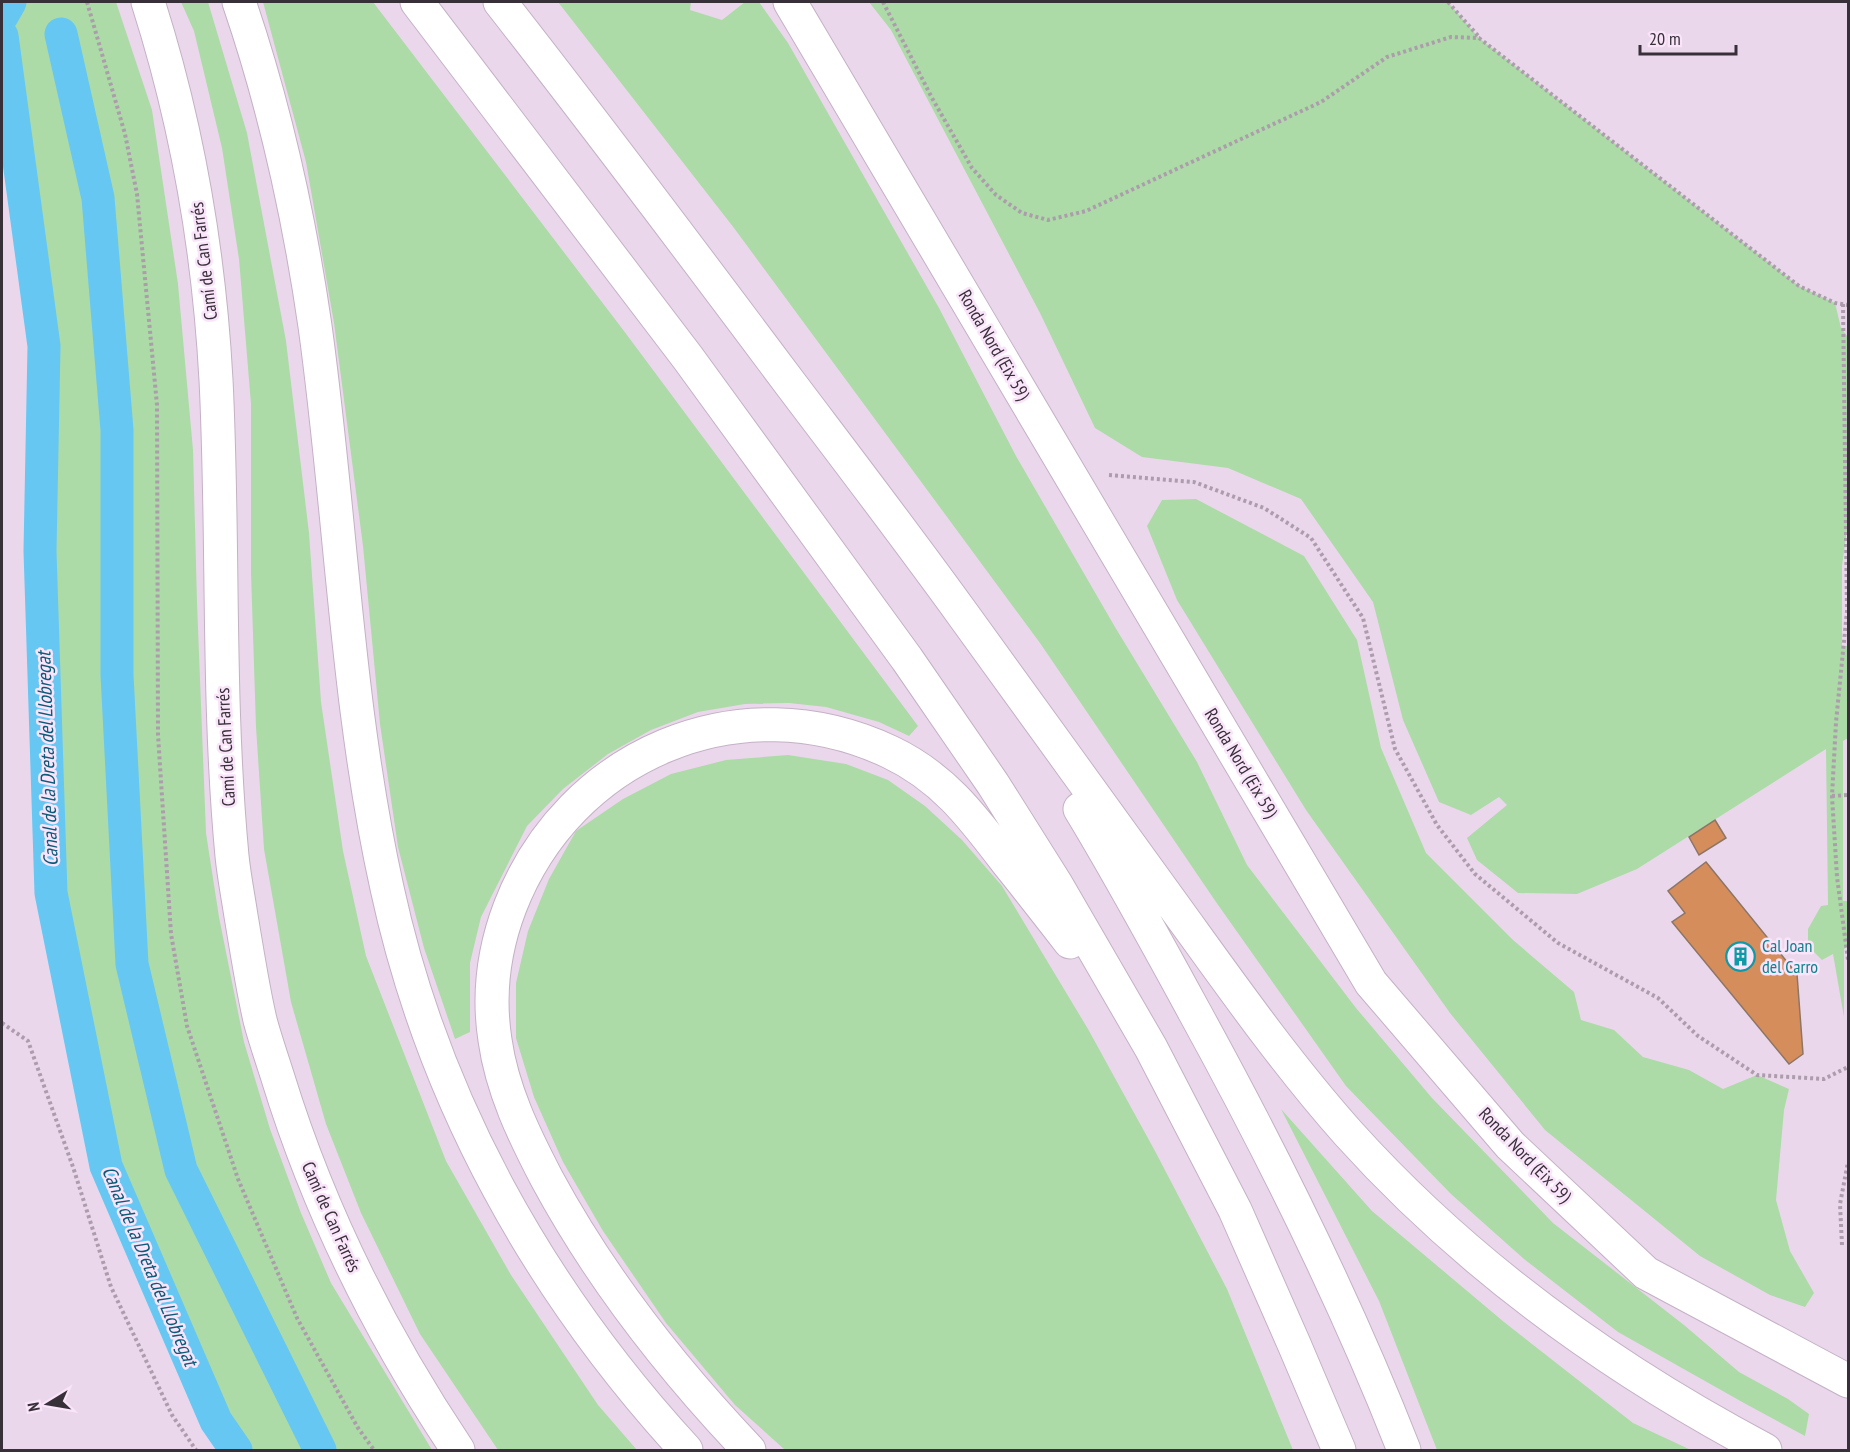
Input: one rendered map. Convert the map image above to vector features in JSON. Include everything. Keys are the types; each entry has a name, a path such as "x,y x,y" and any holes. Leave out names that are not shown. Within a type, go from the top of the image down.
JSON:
{"main road":[{"name":"Camí de Can Farrés","path":"148,2 163,47 181,122 196,196 208,283 219,447 223,682 232,859 256,1002 295,1135 324,1207 390,1340 458,1450"},
{"path":"239,2 268,97 302,247 325,412 359,729 387,891 407,969 433,1046 465,1122 504,1200 547,1273 591,1338 644,1405 686,1450"},
{"path":"417,2 688,358 907,659 993,784 1067,903 1151,1048 1235,1210 1338,1450"},
{"path":"501,2 606,137 940,583 1244,1005 1302,1079 1350,1135 1406,1192 1458,1240 1534,1304 1610,1359 1688,1409 1765,1450"},
{"name":"Ronda Nord (Eix 59)","path":"790,2 1371,983 1510,1145 1646,1273 1848,1382"},
{"path":"940,583 1094,832 1248,1110 1319,1254 1404,1450"},
{"path":"749,1450 705,1404 657,1346 595,1259 561,1205 522,1128 509,1098 500,1066 494,1038 492,988 495,957 503,925 524,872 543,843 570,810 597,784 639,757 668,744 715,731 755,725 779,725 836,732 890,752 940,783 970,813 1151,1048"}],"path":[{"path":"87,2 124,134 137,194 157,405 159,747 171,934 187,1026 238,1179 297,1318 358,1428 374,1450"},
{"path":"883,2 932,98 972,168 996,195 1022,213 1048,220 1086,210 1321,102 1388,57 1451,37 1479,38"},
{"path":"1448,2 1479,38 1799,286 1835,303 1848,305"},
{"path":"1843,304 1847,611 1836,722 1832,796 1837,877 1848,960"},
{"path":"1069,472 1194,482 1264,508 1311,537 1363,618 1395,749 1437,825 1476,874 1558,943 1658,998 1698,1036 1757,1075 1824,1079 1848,1067"},
{"path":"1832,796 1848,795"},
{"path":"2,1023 28,1041 74,1167 111,1287 172,1415 196,1450"},
{"path":"1842,1245 1840,1204 1848,1162"}],"green space":[{"path":"23,2 116,2 152,110 178,284 193,450 206,833 219,917 244,1042 270,1129 301,1213 331,1283 432,1450 247,1450 120,1173 97,1069 62,883 52,697 54,463 51,326 35,186 12,40 17,10"},
{"path":"181,2 208,2 247,133 286,341 309,533 321,702 343,851 366,956 446,1161 511,1275 598,1405 637,1450 498,1450 420,1334 361,1213 326,1124 291,1002 264,849 256,727 251,573 251,404 239,259 222,148 194,31"},
{"path":"263,2 373,2 624,331 918,726 909,736 879,722 826,707 789,703 745,704 698,712 651,730 608,754 563,789 527,826 481,917 470,963 470,1032 455,1039 424,948 398,847 380,724 363,546 334,323 306,162"},
{"path":"558,2 691,2 690,10 722,20 745,2 759,2 788,43 939,308 1016,456 1115,627 1197,762 1247,865 1356,1008 1432,1098 1553,1223 1684,1325 1739,1372 1788,1399 1809,1414 1805,1436 1618,1332 1524,1259 1451,1194 1346,1086 1216,902 1040,643 734,228"},
{"path":"869,2 1448,2 1479,38 1799,286 1835,303 1841,328 1848,337 1848,522 1842,566 1842,646 1848,646 1848,738 1843,741 1843,901 1848,901 1848,946 1844,949 1844,1017 1833,954 1822,960 1808,946 1808,929 1821,906 1828,905 1826,749 1637,869 1577,894 1518,893 1477,860 1467,838 1507,805 1499,797 1471,815 1439,802 1403,720 1373,602 1301,499 1228,468 1142,457 1095,428 1040,313 891,30"},
{"path":"1196,499 1304,556 1357,640 1381,748 1426,853 1513,940 1574,992 1581,1020 1614,1030 1643,1057 1689,1070 1723,1089 1757,1075 1789,1089 1784,1110 1776,1200 1790,1251 1814,1293 1805,1307 1770,1295 1700,1256 1545,1130 1450,1013 1306,810 1177,600 1147,526 1162,500"},
{"path":"788,755 846,764 888,780 925,806 962,840 1002,886 1088,1029 1227,1289 1293,1450 785,1450 735,1405 666,1323 603,1231 563,1162 534,1097 516,1038 516,983 528,931 549,879 576,831 623,799 671,774 726,760"},
{"path":"1281,1109 1372,1211 1504,1322 1633,1423 1691,1450 1437,1450 1379,1301"}],"building":[{"path":"1715,820 1726,838 1699,855 1689,837"},
{"name":"Cal Joan del Carro","path":"1706,862 1797,974 1803,1054 1789,1064 1672,922 1685,913 1668,891"}],"waterway":[{"name":"Canal de la Dreta del Llobregat","path":"2,16 10,2"},
{"path":"61,34 98,198 117,430 117,675 132,964 181,1170 320,1450"},
{"name":"Canal de la Dreta del Llobregat","path":"2,36 44,346 40,551 51,893 106,1166 216,1421 236,1450"}],"place":[{"name":"Cal Joan del Carro","path":"1741,956"}]}
